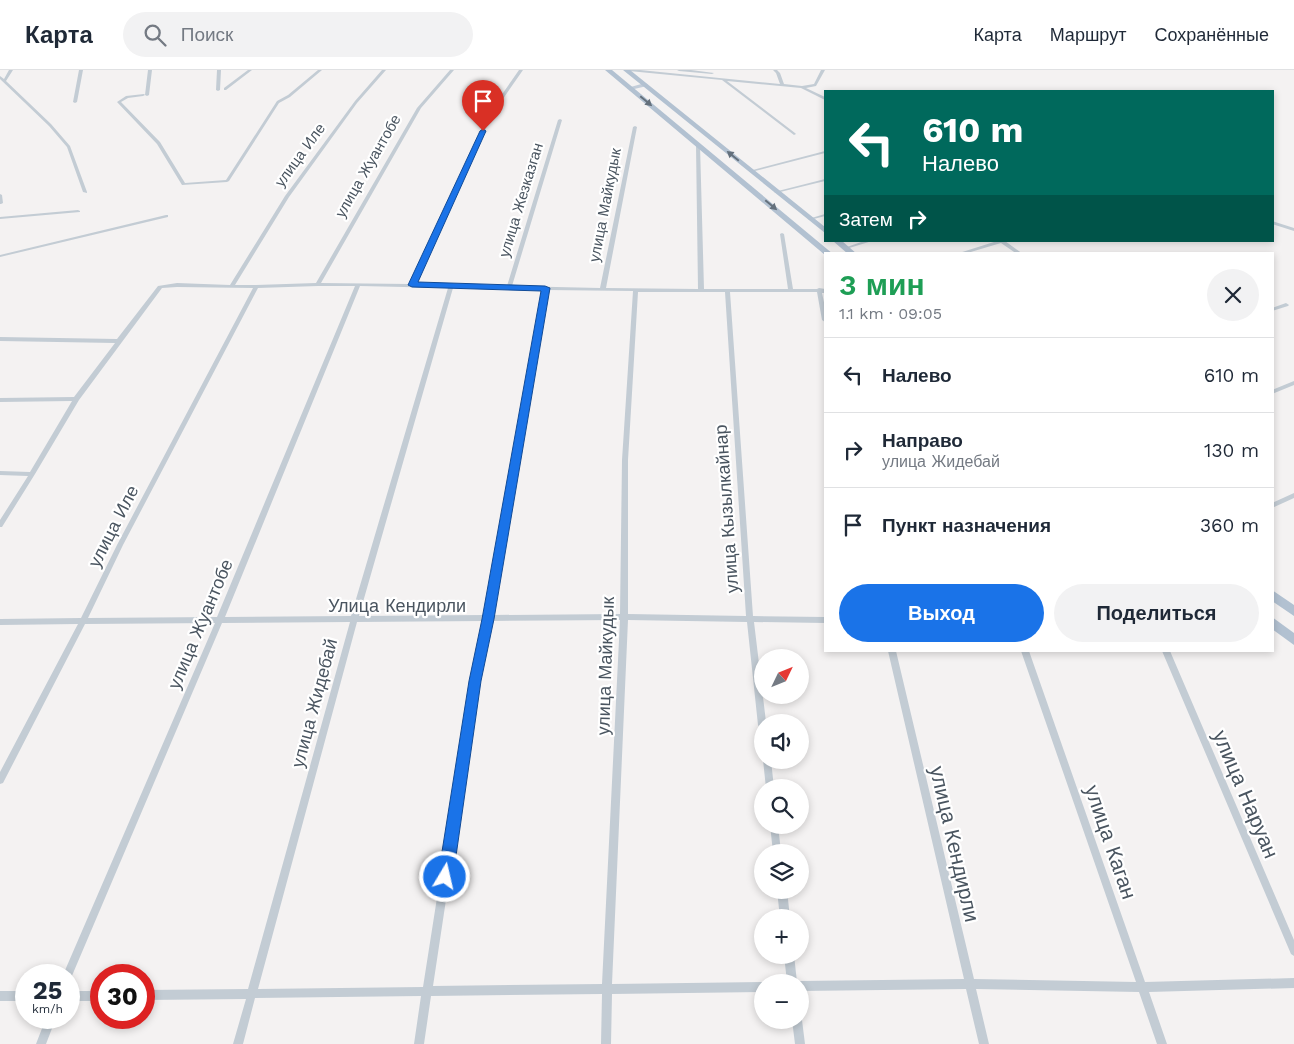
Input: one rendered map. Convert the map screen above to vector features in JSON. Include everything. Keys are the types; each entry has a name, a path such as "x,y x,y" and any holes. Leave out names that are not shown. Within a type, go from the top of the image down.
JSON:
{"main road":[{"path":"608,70 827,252"},
{"path":"628,70 824,230"},
{"path":"630,88 645,85"},
{"path":"838,242 851,252"},
{"path":"1274,596 1294,611"},
{"path":"1274,624 1294,640"}],"street":[{"path":"11,70 2,79 50,125 69,147 86,192"},
{"path":"75,102 81,70"},
{"path":"150,70 145,95 127,97 119,102 159,143 184,184 228,180 278,102 289,96 320,70"},
{"path":"218,90 219,70"},
{"path":"225,90 250,70"},
{"name":"улица Иле","path":"231,287 287,197 356,102 384,70"},
{"name":"улица Жуантобе","path":"318,284 419,108 452,70"},
{"path":"412,285 491,114 521,70"},
{"path":"628,70 782,84 802,87 824,98"},
{"path":"679,70 711,72 717,79"},
{"path":"775,70 782,84"},
{"path":"802,87 815,84 823,70"},
{"path":"724,80 794,134"},
{"name":"улица Жезказган","path":"509,287 560,120"},
{"name":"улица Майкудык","path":"604,288 623,180 635,127"},
{"path":"698,145 701,290"},
{"path":"750,171 824,152"},
{"path":"776,192 824,180"},
{"path":"0,195 1,203"},
{"path":"0,218 78,211"},
{"path":"810,219 824,215"},
{"path":"0,256 166,216"},
{"path":"1274,223 1294,230"},
{"path":"782,234 792,290"},
{"path":"846,248 867,242"},
{"path":"965,252 1000,242"},
{"path":"1004,242 1018,252"},
{"path":"0,525 76,400 160,287 177,285 256,287 318,284 636,290 821,291 824,313"},
{"name":"улица Жуантобе","path":"73,964 220,620 358,285"},
{"name":"улица Жидебай","path":"238,1044 354,620 451,286"},
{"name":"улица Иле","path":"0,780 82,623 120,545 256,287"},
{"path":"419,1044 475,681 488,619 545,288"},
{"name":"улица Майкудык","path":"606,1044 624,617 625,460 636,290"},
{"name":"улица Кызылкайнар","path":"727,290 750,620 761,714"},
{"path":"1274,309 1286,305"},
{"path":"0,339 119,341"},
{"path":"1274,391 1294,383"},
{"path":"0,400 76,400"},
{"path":"0,473 32,474"},
{"path":"1274,505 1294,495"},
{"name":"Улица Кендирли","path":"0,622 82,623 624,617 824,620"},
{"name":"улица Кендирли","path":"892,652 984,1044"},
{"name":"улица Каган","path":"1025,652 1162,1044"},
{"name":"улица Наруан","path":"1166,652 1294,951"},
{"path":"809,986 970,984 1143,987 1294,983"},
{"path":"155,995 754,987"},
{"path":"0,996 15,996"},
{"path":"40,1044 46,1029"},
{"path":"798,1029 800,1044"}],"route":[{"path":"445,877 475,681 488,619 545,288 412,285 483,131"}]}
